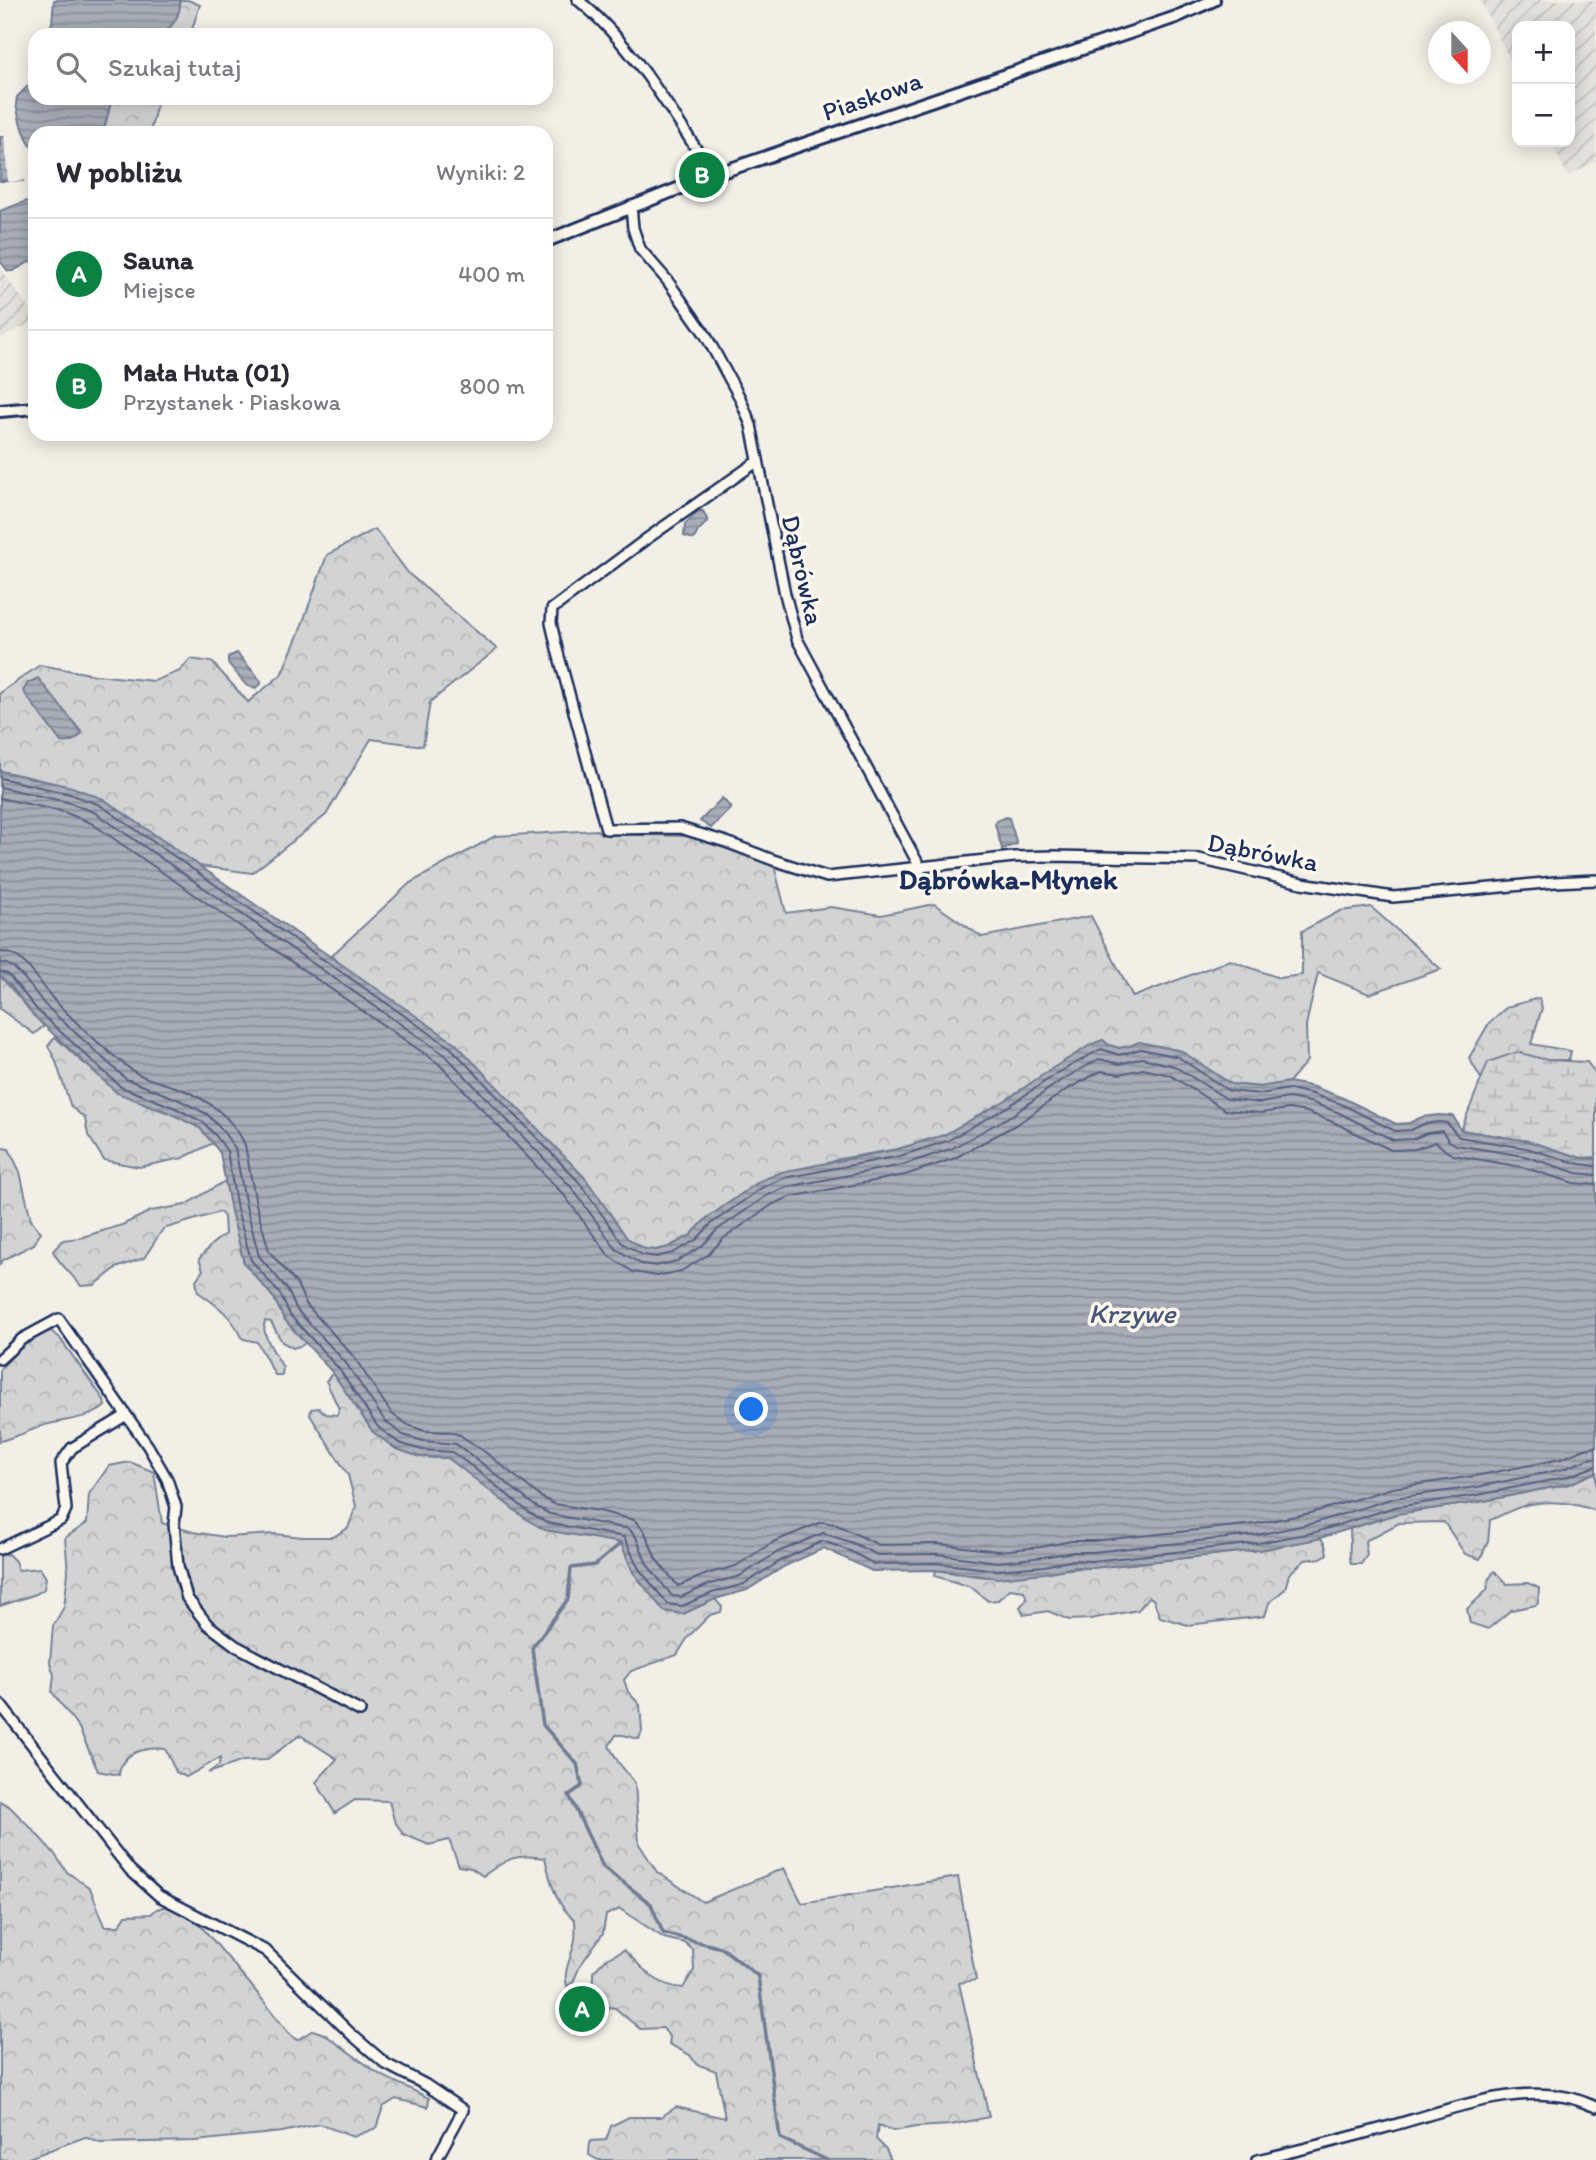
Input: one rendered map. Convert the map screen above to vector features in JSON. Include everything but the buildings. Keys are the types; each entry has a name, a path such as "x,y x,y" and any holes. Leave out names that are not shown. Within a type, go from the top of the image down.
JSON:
{"street":[{"path":"578,0 618,38 713,175"},
{"name":"Piaskowa","path":"553,238 713,175 1176,18 1214,0"},
{"name":"Dąbrówka","path":"631,206 633,228 640,249 667,280 705,334 740,398 751,425 785,594 797,639 921,869"},
{"path":"0,411 28,409"},
{"name":"Dąbrówka","path":"758,461 552,609 551,622 558,653 606,829 680,828 827,877 1014,858 1119,857 1199,859 1302,883 1393,897 1596,880"},
{"path":"0,1359 22,1339 59,1319 148,1446 167,1479 176,1507 174,1524 178,1566 187,1598 207,1624 247,1652 360,1711"},
{"path":"0,1549 61,1520 66,1509 61,1463 72,1448 125,1416"},
{"path":"0,1704 130,1870 159,1896 266,1951 351,2034 386,2064 426,2085 463,2110 436,2160"},
{"path":"1257,2160 1486,2099 1550,2096 1570,2098 1596,2107"}],"shaded area":[{"path":"1480,0 1596,0 1596,161 1568,177 1553,147 1575,147 1575,21 1512,21 1512,64"},
{"path":"0,268 28,307 28,324 0,338"}],"green space":[{"path":"180,0 200,5 192,28 166,28 180,6"},
{"path":"110,105 156,105 152,126 105,126"},
{"path":"375,529 409,574 497,649 430,702 423,746 371,739 326,815 252,873 199,866 103,799 0,771 0,693 40,665 96,675 154,681 180,671 190,659 212,662 248,702 281,675 327,555"},
{"path":"597,830 601,834 689,836 774,865 786,913 831,907 881,915 934,904 982,937 1091,916 1133,997 1230,960 1279,978 1302,975 1302,931 1340,911 1371,907 1441,969 1369,994 1318,973 1306,1025 1307,1061 1289,1082 1260,1087 1231,1084 1181,1051 1139,1042 1119,1048 1109,1045 1053,1068 1006,1100 944,1135 898,1149 839,1159 726,1206 707,1218 691,1235 669,1247 645,1249 627,1238 585,1178 331,956 410,883 495,836"},
{"path":"0,976 44,1026 34,1034 0,1009"},
{"path":"1539,998 1542,1008 1531,1044 1571,1051 1569,1060 1547,1060 1483,1082 1469,1058 1489,1023 1507,1007"},
{"path":"55,1037 81,1061 145,1105 170,1113 200,1128 213,1143 183,1158 139,1167 104,1160 88,1135 85,1118 71,1107 48,1046"},
{"path":"1517,1052 1547,1060 1587,1062 1596,1074 1596,1157 1581,1158 1528,1141 1461,1130 1488,1062"},
{"path":"0,1149 9,1149 20,1172 31,1220 41,1232 34,1244 0,1264"},
{"path":"225,1181 244,1263 274,1298 284,1319 305,1342 293,1348 282,1342 271,1322 265,1321 265,1332 283,1368 282,1375 275,1375 257,1342 243,1339 224,1312 198,1292 196,1280 203,1270 199,1259 225,1234 224,1217 220,1212 163,1229 144,1258 116,1268 95,1285 81,1286 53,1251 63,1240 122,1225 151,1211 185,1205"},
{"path":"48,1329 59,1337 104,1400 105,1406 92,1414 42,1426 0,1441 0,1369 23,1345"},
{"path":"333,1373 373,1432 420,1457 448,1458 470,1473 594,1537 621,1543 633,1572 664,1611 683,1614 715,1599 722,1607 721,1612 710,1615 688,1637 677,1655 631,1671 624,1680 628,1692 640,1705 642,1731 639,1739 616,1735 609,1746 635,1783 639,1844 657,1872 703,1902 784,1868 802,1903 958,1877 976,1980 959,1983 989,2117 951,2125 893,2131 878,2125 876,2139 886,2149 891,2160 598,2160 589,2155 590,2141 606,2140 611,2126 629,2117 661,2117 676,2107 725,2118 716,2071 696,2064 690,2055 669,2044 670,2038 663,2028 640,2029 615,2008 609,2007 599,2027 589,2031 581,2025 591,2000 593,1972 606,1959 624,1950 657,1980 683,1988 694,1970 693,1950 685,1943 664,1938 620,1909 606,1915 603,1933 580,1966 573,1982 567,1986 566,1975 575,1939 575,1920 558,1900 545,1858 526,1856 512,1859 483,1876 471,1868 459,1866 449,1840 429,1845 403,1834 394,1820 389,1801 355,1800 335,1813 316,1782 337,1759 300,1735 266,1760 243,1761 208,1773 219,1765 220,1758 186,1777 176,1772 165,1749 136,1752 124,1761 119,1775 98,1771 79,1728 52,1692 54,1675 50,1663 53,1626 64,1607 68,1572 65,1538 87,1523 89,1494 109,1466 130,1462 154,1472 162,1523 225,1537 275,1534 333,1537 348,1528 356,1506 348,1475 310,1415 311,1409 319,1408 326,1414 337,1415 339,1409 326,1381"},
{"path":"1596,1472 1596,1511 1556,1502 1531,1504 1515,1509 1490,1520 1488,1542 1480,1559 1465,1554 1444,1522 1399,1523 1365,1541 1367,1555 1361,1564 1351,1564 1350,1529 1396,1514 1479,1502 1569,1484"},
{"path":"1321,1538 1327,1554 1321,1558 1305,1560 1289,1574 1285,1589 1269,1603 1265,1616 1188,1625 1160,1617 1153,1599 1149,1597 1138,1610 1090,1619 1069,1620 1048,1611 1024,1615 1020,1607 1027,1599 1024,1591 1010,1589 998,1600 988,1601 971,1587 935,1576 936,1570 985,1577 1013,1576 1259,1550"},
{"path":"8,1554 15,1561 18,1570 40,1568 46,1578 44,1589 36,1594 0,1606 0,1556"},
{"path":"1494,1571 1507,1584 1528,1583 1539,1588 1538,1603 1511,1610 1488,1629 1470,1623 1467,1609 1487,1590"},
{"path":"0,1801 33,1830 67,1872 90,1888 105,1926 119,1926 126,1915 151,1914 166,1906 195,1919 291,2036 297,2040 313,2030 324,2034 379,2074 429,2098 428,2107 396,2099 383,2107 376,2128 353,2137 320,2124 282,2132 195,2141 100,2143 85,2137 26,2159 0,2160"}],"water":[{"path":"54,0 180,0 176,19 170,28 50,28"},
{"path":"28,86 28,105 110,105 105,126 28,126 28,140 20,122 17,97"},
{"path":"0,137 4,137 23,181 0,181"},
{"path":"28,201 28,263 13,271 8,271 0,261 0,211"},
{"path":"698,511 703,511 708,521 694,539 684,536 685,524"},
{"path":"237,653 261,681 256,688 246,685 228,663 228,657"},
{"path":"38,678 82,733 73,741 61,742 23,691 28,683"},
{"name":"Krzywe","path":"0,771 72,787 103,799 455,1043 585,1178 627,1238 645,1249 669,1247 691,1235 707,1218 760,1181 782,1172 898,1149 944,1135 1006,1100 1092,1044 1103,1040 1119,1048 1139,1042 1181,1051 1231,1084 1260,1087 1289,1082 1314,1087 1396,1124 1409,1123 1422,1117 1453,1116 1461,1130 1528,1141 1581,1158 1596,1159 1596,1472 1569,1484 1479,1502 1396,1514 1317,1539 1259,1550 1092,1568 1075,1567 997,1578 936,1570 872,1571 824,1548 785,1566 747,1590 715,1599 683,1614 664,1611 633,1572 621,1543 545,1530 526,1519 448,1458 420,1457 396,1449 373,1432 333,1373 284,1319 274,1298 244,1263 220,1153 210,1140 200,1128 170,1113 117,1093 33,1015 0,976"},
{"path":"722,798 731,808 711,828 700,821"},
{"path":"1006,817 1009,818 1017,844 1002,849 995,824"}],"pier":[{"path":"19,136 23,181 8,182 4,137"}],"waterway":[{"path":"621,1543 595,1565 571,1568 568,1599 532,1648 543,1725 577,1764 582,1786 569,1795 603,1867 651,1904 663,1933 722,1948 758,1976 780,2138 827,2160"}],"place":[{"name":"Mała Huta (01)","path":"702,175"},
{"name":"Sauna","path":"582,2009"}],"district":[{"name":"Dąbrówka-Młynek","path":"1008,879"}]}
